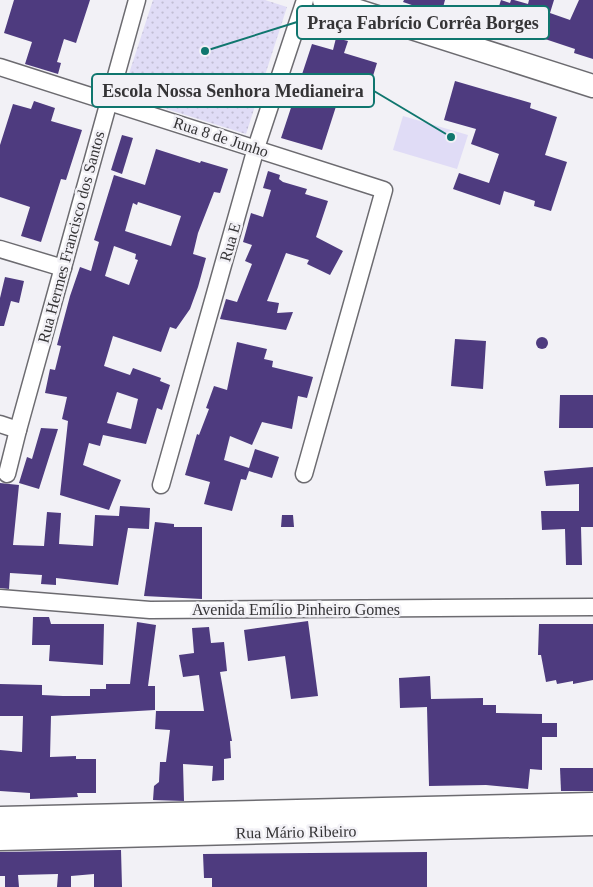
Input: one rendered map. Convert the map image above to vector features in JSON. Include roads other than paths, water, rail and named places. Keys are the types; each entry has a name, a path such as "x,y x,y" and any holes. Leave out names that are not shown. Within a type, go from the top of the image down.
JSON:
{"main road":[{"path":"324,0 593,86"},
{"name":"Rua Mário Ribeiro","path":"0,840 260,822 593,804"},
{"name":"Rua Mário Ribeiro","path":"0,818 593,824"}],"street":[{"name":"Rua Hermes Francisco dos Santos","path":"8,474 18,430 136,0"},
{"name":"Rua E","path":"161,486 256,148 305,0"},
{"name":"Rua 8 de Junho","path":"0,67 384,190 304,474"},
{"path":"0,249 62,268"},
{"path":"0,424 18,430"},
{"name":"Avenida Emílio Pinheiro Gomes","path":"0,598 150,610 593,606"}],"place":[{"name":"Praça Fabrício Corrêa Borges","path":"205,51"},
{"name":"Escola Nossa Senhora Medianeira","path":"451,137"}]}
